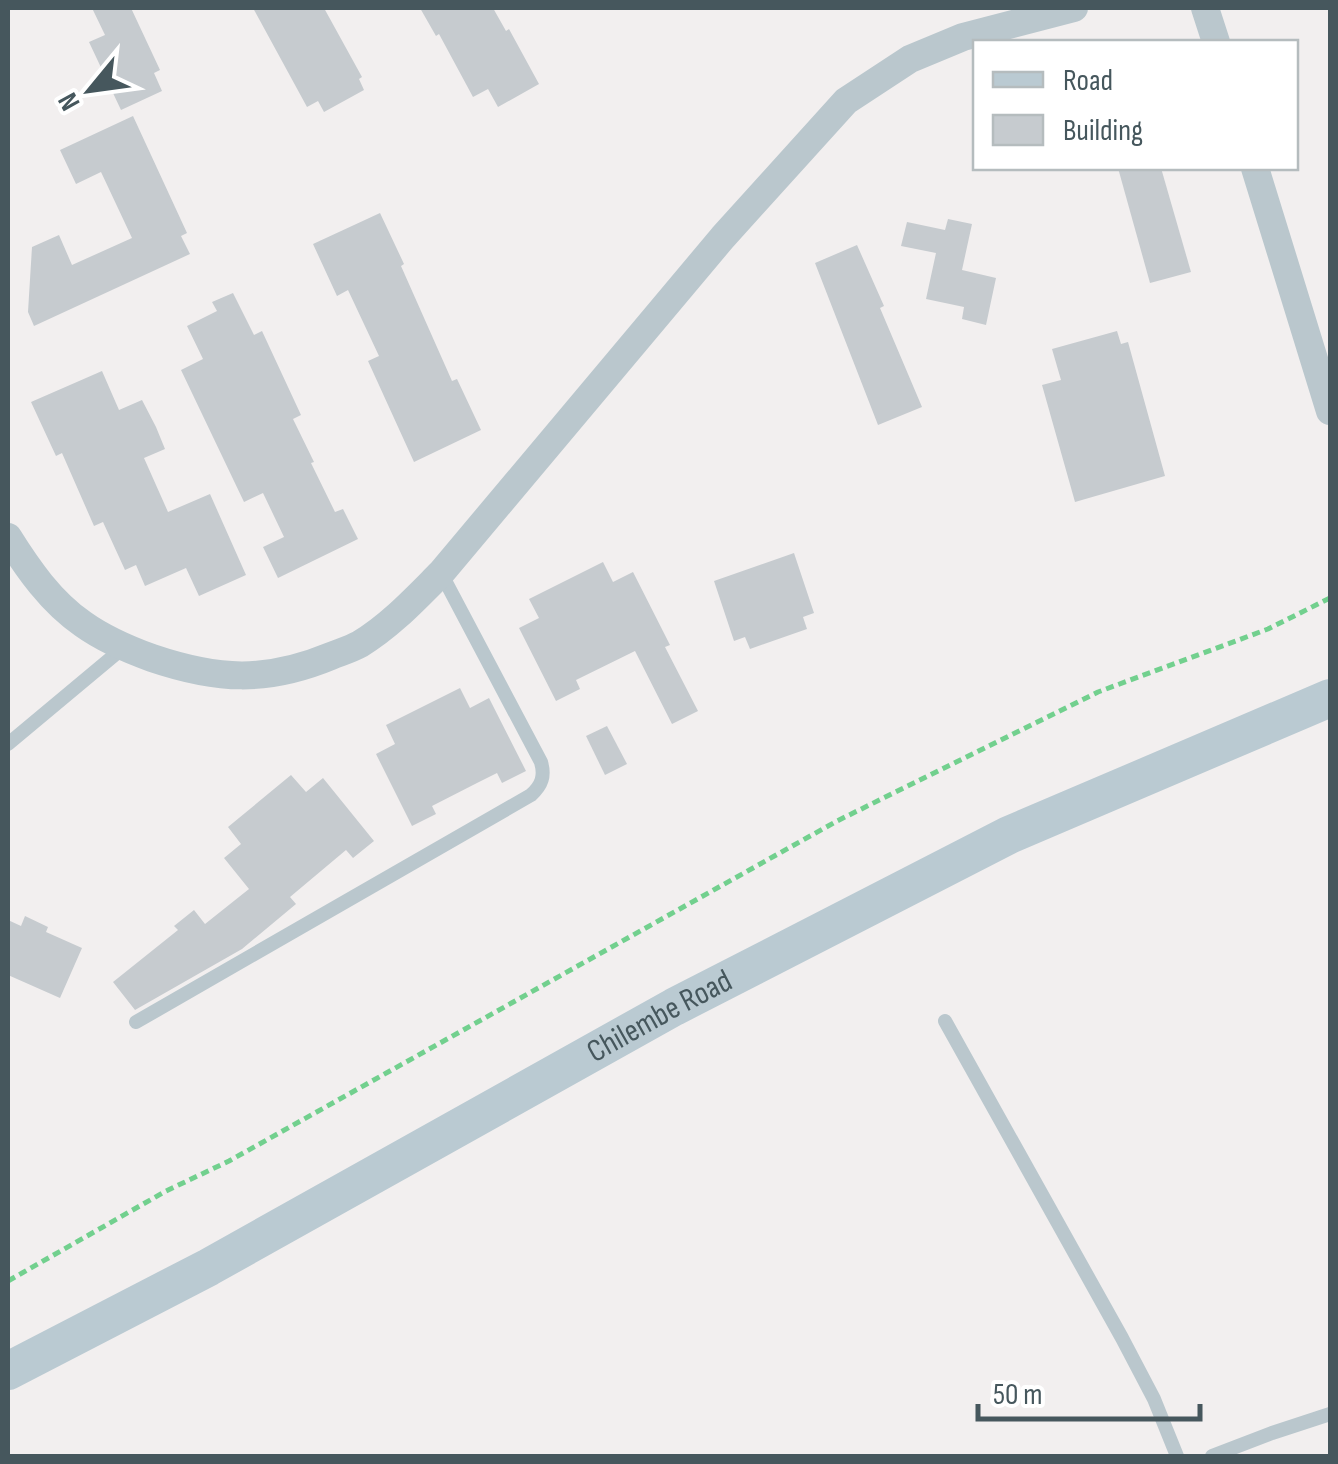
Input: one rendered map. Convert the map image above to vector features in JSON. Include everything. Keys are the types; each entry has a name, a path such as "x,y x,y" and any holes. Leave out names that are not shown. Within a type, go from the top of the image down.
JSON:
{"main road":[{"name":"Chilembe Road","path":"8,1370 209,1267 674,1007 992,844 1330,698"}],"street":[{"path":"8,537 27,568 82,623 122,648 187,670 250,677 318,662 357,646 396,618 441,574 722,238 846,101 910,59 962,36 1074,8"},
{"path":"1206,8 1215,40"},
{"path":"1256,170 1330,411"}],"lane":[{"path":"136,1022 538,788 544,771 541,762 441,574"},
{"path":"8,744 122,648"},
{"path":"945,1021 1122,1338 1154,1399 1177,1456"},
{"path":"1212,1456 1330,1414"}],"path":[{"path":"8,1281 836,821 1098,692 1268,629 1330,598"}],"building":[{"path":"92,8 131,8 160,70 154,73 162,91 121,110 89,42 105,35"},
{"path":"253,8 324,8 362,77 359,79 364,90 324,112 318,101 307,107"},
{"path":"420,8 493,8 539,84 498,107 488,89 473,97 439,34 436,36"},
{"path":"133,116 187,233 181,236 190,254 34,326 28,312 32,247 59,235 72,265 132,238 101,172 76,184 60,150"},
{"path":"1119,170 1162,170 1191,272 1150,283"},
{"path":"380,213 452,381 457,379 481,430 414,462 368,361 379,356 348,290 337,296 313,244"},
{"path":"948,219 972,224 962,270 996,278 986,325 962,319 964,307 926,299 936,253 901,246 907,222 945,230"},
{"path":"857,245 922,407 878,425 815,263"},
{"path":"233,293 254,335 262,331 301,415 293,419 314,462 311,463 335,512 343,509 358,539 278,578 263,547 284,537 263,493 244,502 181,370 203,359 187,326 217,311 212,302"},
{"path":"1117,331 1121,344 1128,342 1165,476 1075,502 1042,385 1061,380 1052,349"},
{"path":"102,371 119,410 142,400 156,427 165,449 144,458 168,512 210,494 246,575 199,596 186,568 145,586 136,565 125,570 103,522 94,526 62,453 56,456 31,402"},
{"path":"794,553 814,613 803,617 807,629 750,649 745,637 734,641 714,581"},
{"path":"603,562 613,582 633,572 698,711 672,724 635,651 576,680 580,689 556,701 519,628 539,618 529,599"},
{"path":"460,688 470,708 489,698 526,771 502,783 497,773 432,806 436,814 412,826 376,754 395,744 386,725"},
{"path":"607,726 627,764 605,775 586,736"},
{"path":"291,775 306,792 323,778 374,841 353,858 346,850 290,897 296,904 242,949 135,1010 113,982 178,930 174,926 194,910 205,924 249,889 224,858 241,844 228,827"},
{"path":"25,916 48,927 46,932 82,948 60,998 8,975 8,920 21,926"}]}
